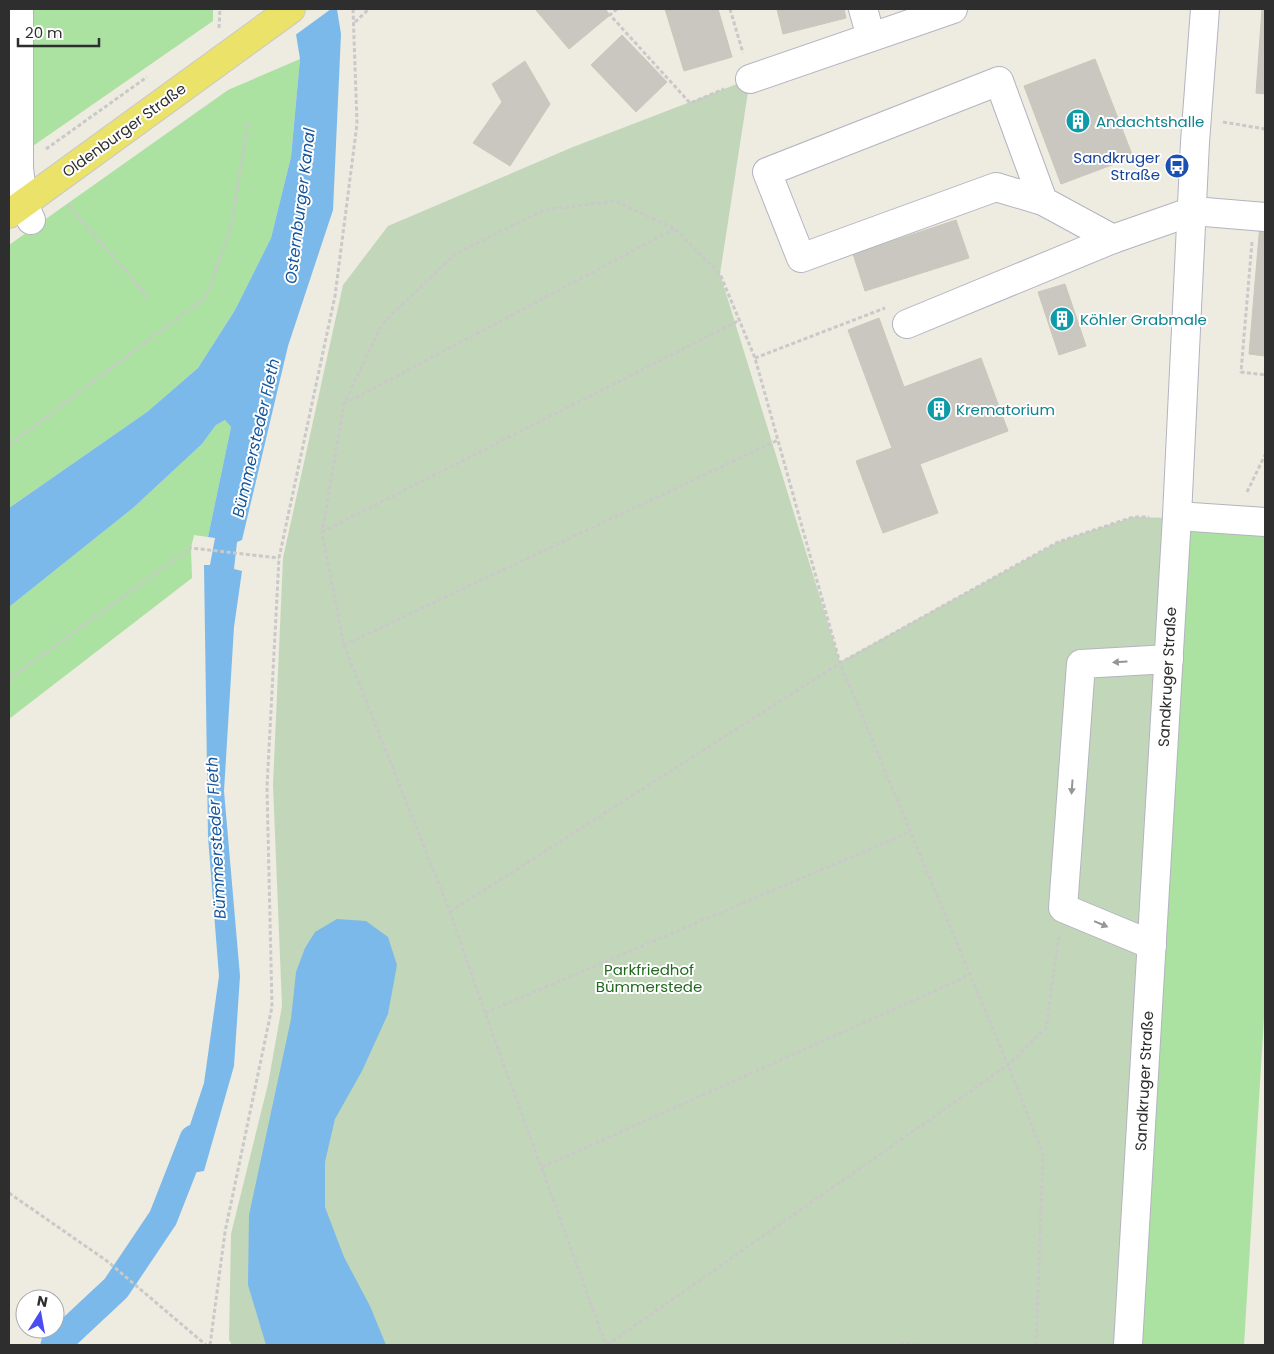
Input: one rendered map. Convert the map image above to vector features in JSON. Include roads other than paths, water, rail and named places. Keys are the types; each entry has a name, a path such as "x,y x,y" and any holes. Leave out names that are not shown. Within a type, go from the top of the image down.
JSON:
{"main road":[{"name":"Oldenburger Straße","path":"21,212 239,46 291,9"}],"street":[{"path":"19,9 21,212"},
{"path":"863,9 871,38"},
{"path":"750,79 953,9"},
{"name":"Sandkruger Straße","path":"1128,1345 1177,516 1204,9"},
{"path":"1043,201 999,81 767,172 801,258 996,187 1043,201 1113,239"},
{"path":"907,324 1113,239 1193,211 1260,217"},
{"path":"1177,516 1265,522"},
{"path":"1152,945 1063,908 1081,664 1168,659"}],"water":[{"name":"Osternburger Kanal","path":"292,9 337,9 341,34 333,210 288,346 242,540 237,542 234,569 242,571 234,627 224,791 240,976 234,1066 204,1171 173,1176 204,1083 219,976 208,837 204,565 210,565 215,538 208,537 231,427 225,420 216,425 202,444 133,508 9,607 9,508 147,412 198,368 235,310 271,238 291,157 300,59"},
{"path":"337,919 366,921 388,937 397,965 388,1014 362,1071 335,1119 325,1162 325,1207 344,1257 370,1306 386,1345 266,1345 248,1285 249,1215 291,1019 296,972 305,948 315,932"}],"waterway":[{"name":"Bümmersteder Fleth","path":"55,1345 116,1288 163,1218 194,1139"}],"place":[{"name":"Andachtshalle","path":"1078,121"},
{"name":"Sandkruger Straße","path":"1177,166"},
{"name":"Köhler Grabmale","path":"1062,319"},
{"name":"Krematorium","path":"939,409"}],"park label":[{"name":"Parkfriedhof Bümmerstede","path":"649,978"}]}
